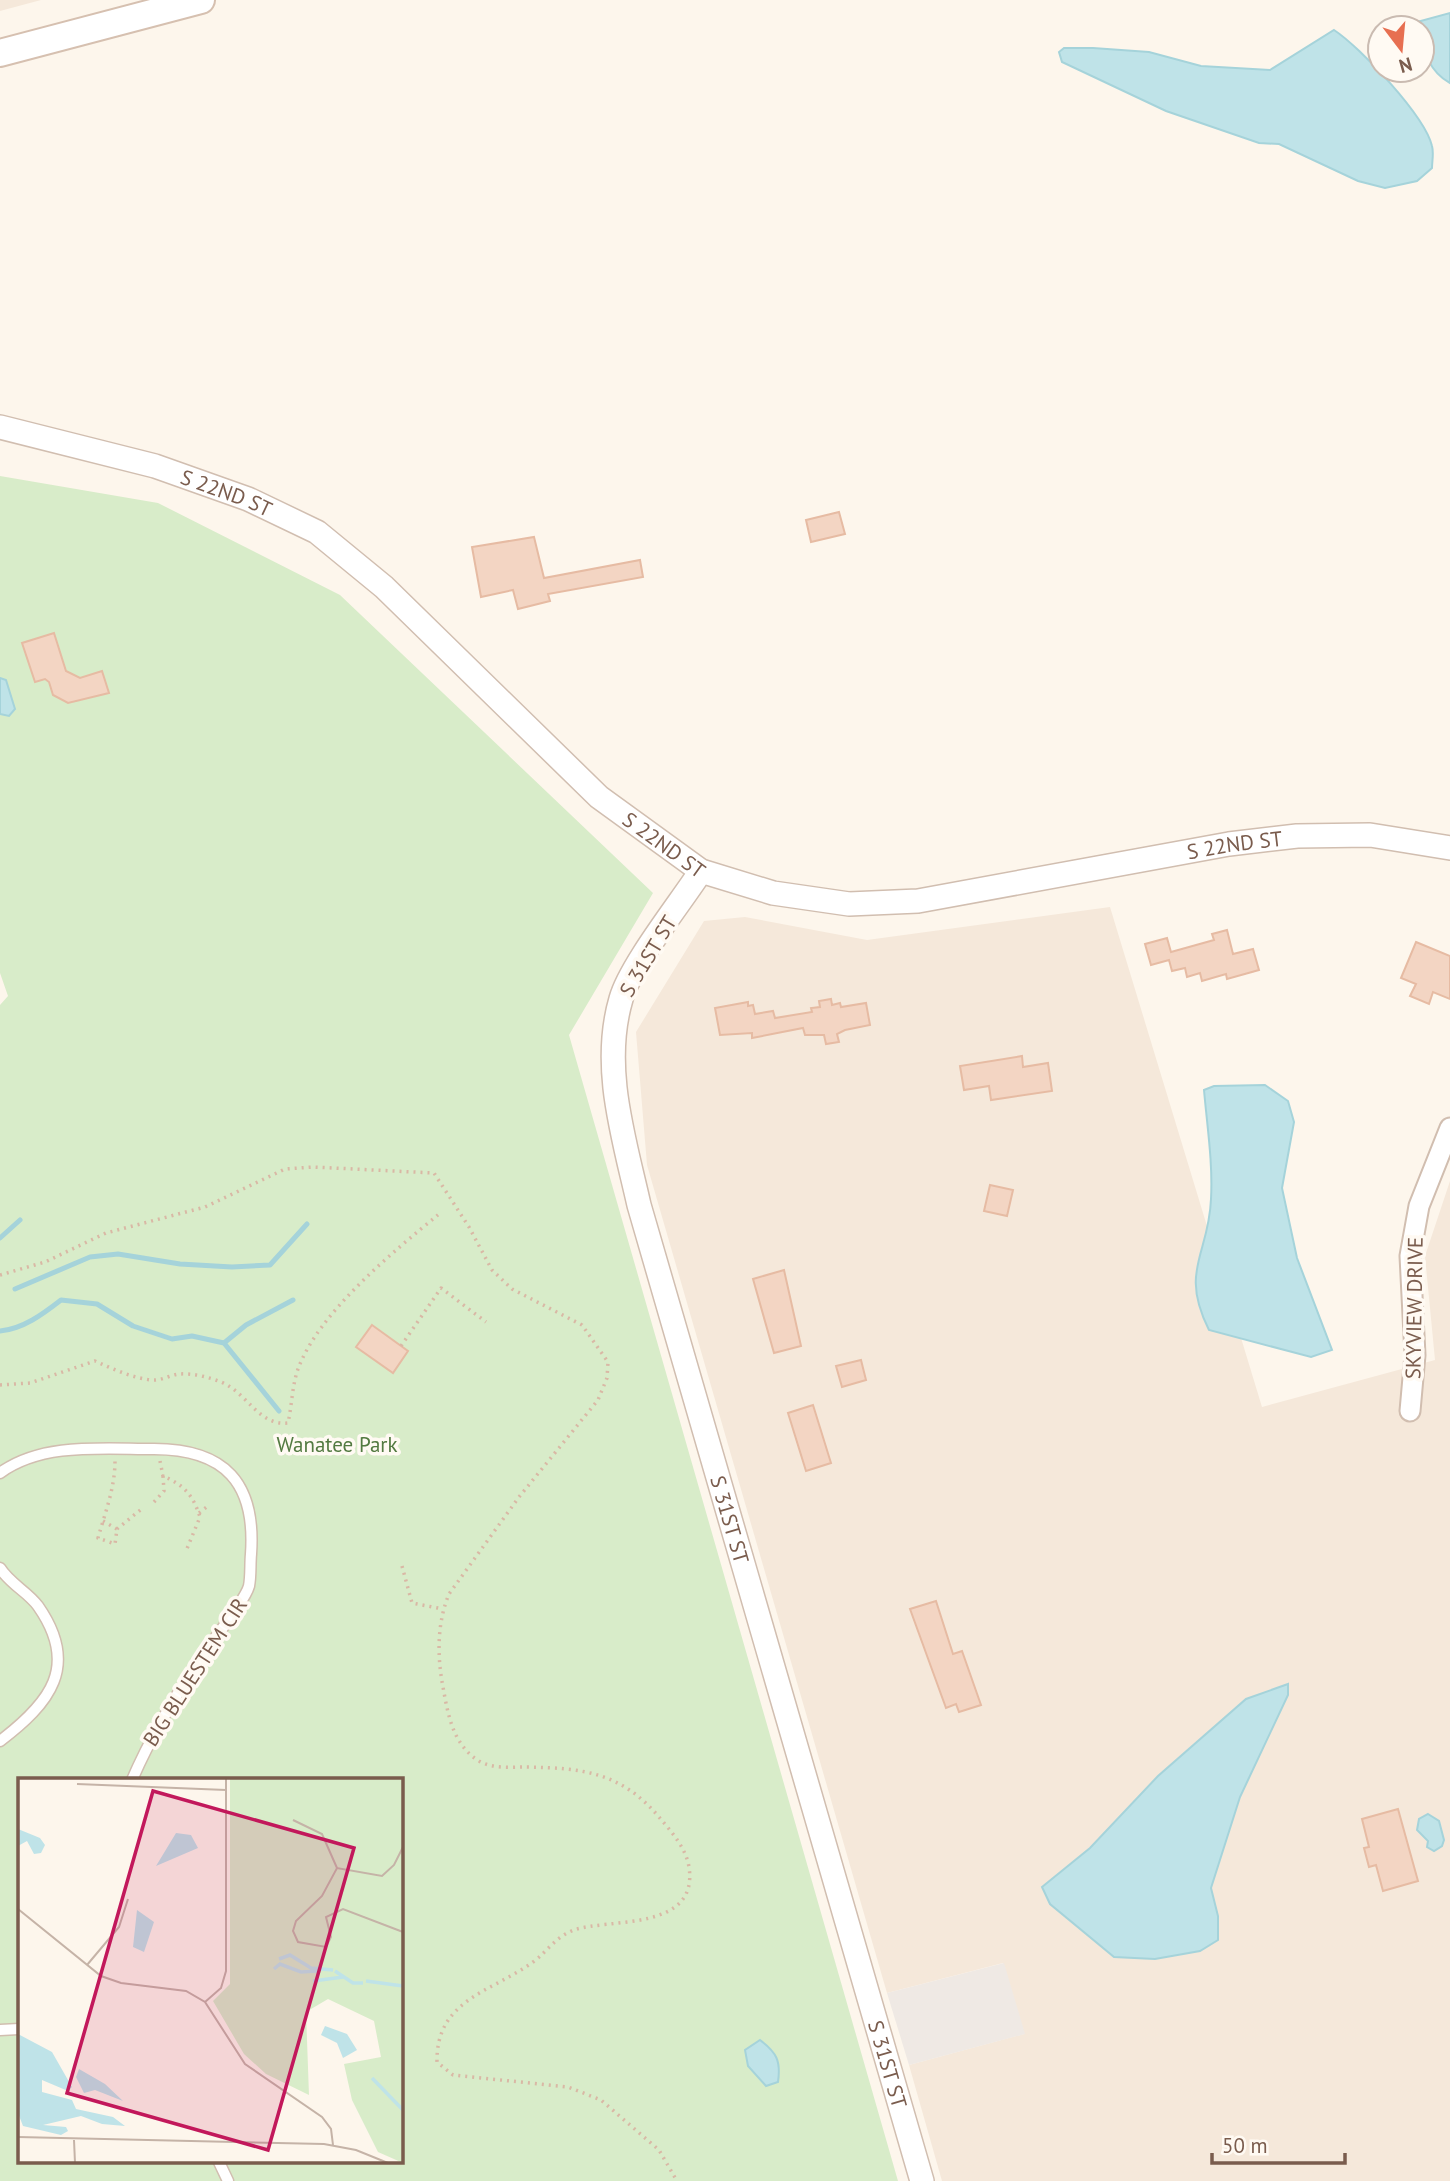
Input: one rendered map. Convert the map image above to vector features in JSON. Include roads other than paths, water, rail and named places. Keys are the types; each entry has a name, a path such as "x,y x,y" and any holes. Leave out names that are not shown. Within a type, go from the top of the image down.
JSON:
{"main road":[{"path":"0,53 201,0"}],"street":[{"name":"S 22ND ST","path":"0,427 155,466 248,499 317,532 384,587 599,797 701,871 773,893 849,904 918,901 1229,844 1297,836 1370,835 1450,848"},
{"name":"S 31ST ST","path":"701,871 621,996 611,1050 620,1120 639,1205 922,2181"},
{"name":"SKYVIEW DRIVE","path":"1410,1411 1415,1354 1410,1301 1410,1256 1419,1206 1450,1128"}],"lane":[{"name":"BIG BLUESTEM CIR","path":"0,1473 29,1456 83,1449 195,1451 219,1462 239,1485 250,1508 249,1588 179,1690 148,1742 133,1778"},
{"path":"0,1569 37,1604 55,1634 59,1665 49,1693 31,1717 0,1741"},
{"path":"0,2030 18,2029"},
{"path":"220,2164 228,2181"}],"water":[{"path":"1450,13 1450,83 1436,72 1436,17"},
{"path":"1334,30 1366,58 1366,84 1391,84 1405,101 1427,133 1433,149 1432,168 1417,181 1385,188 1358,181 1279,144 1259,143 1166,111 1062,62 1059,52 1064,48 1093,48 1149,52 1201,66 1270,70"},
{"path":"0,678 6,680 15,709 9,716 0,714"},
{"path":"1265,1085 1288,1101 1294,1122 1282,1188 1297,1258 1332,1350 1311,1357 1209,1330 1196,1292 1198,1263 1206,1235 1211,1199 1204,1090 1214,1086"},
{"path":"1288,1684 1288,1695 1240,1797 1211,1888 1218,1916 1218,1940 1200,1951 1155,1959 1114,1957 1050,1904 1042,1887 1090,1848 1158,1776 1246,1699"},
{"path":"1428,1814 1439,1821 1444,1840 1442,1846 1434,1851 1427,1847 1428,1841 1417,1830 1419,1819"},
{"path":"760,2040 774,2053 779,2068 778,2082 766,2086 748,2066 745,2050"}],"waterway":[{"path":"0,1238 20,1220"},
{"path":"15,1289 90,1257 118,1254 180,1264 232,1267 270,1265 307,1224"},
{"path":"0,1331 25,1324 61,1300 97,1304 133,1326 172,1339 192,1336 224,1343 279,1411"},
{"path":"224,1343 246,1325 293,1300"}],"park label":[{"name":"Wanatee Park","path":"337,1444"}]}
